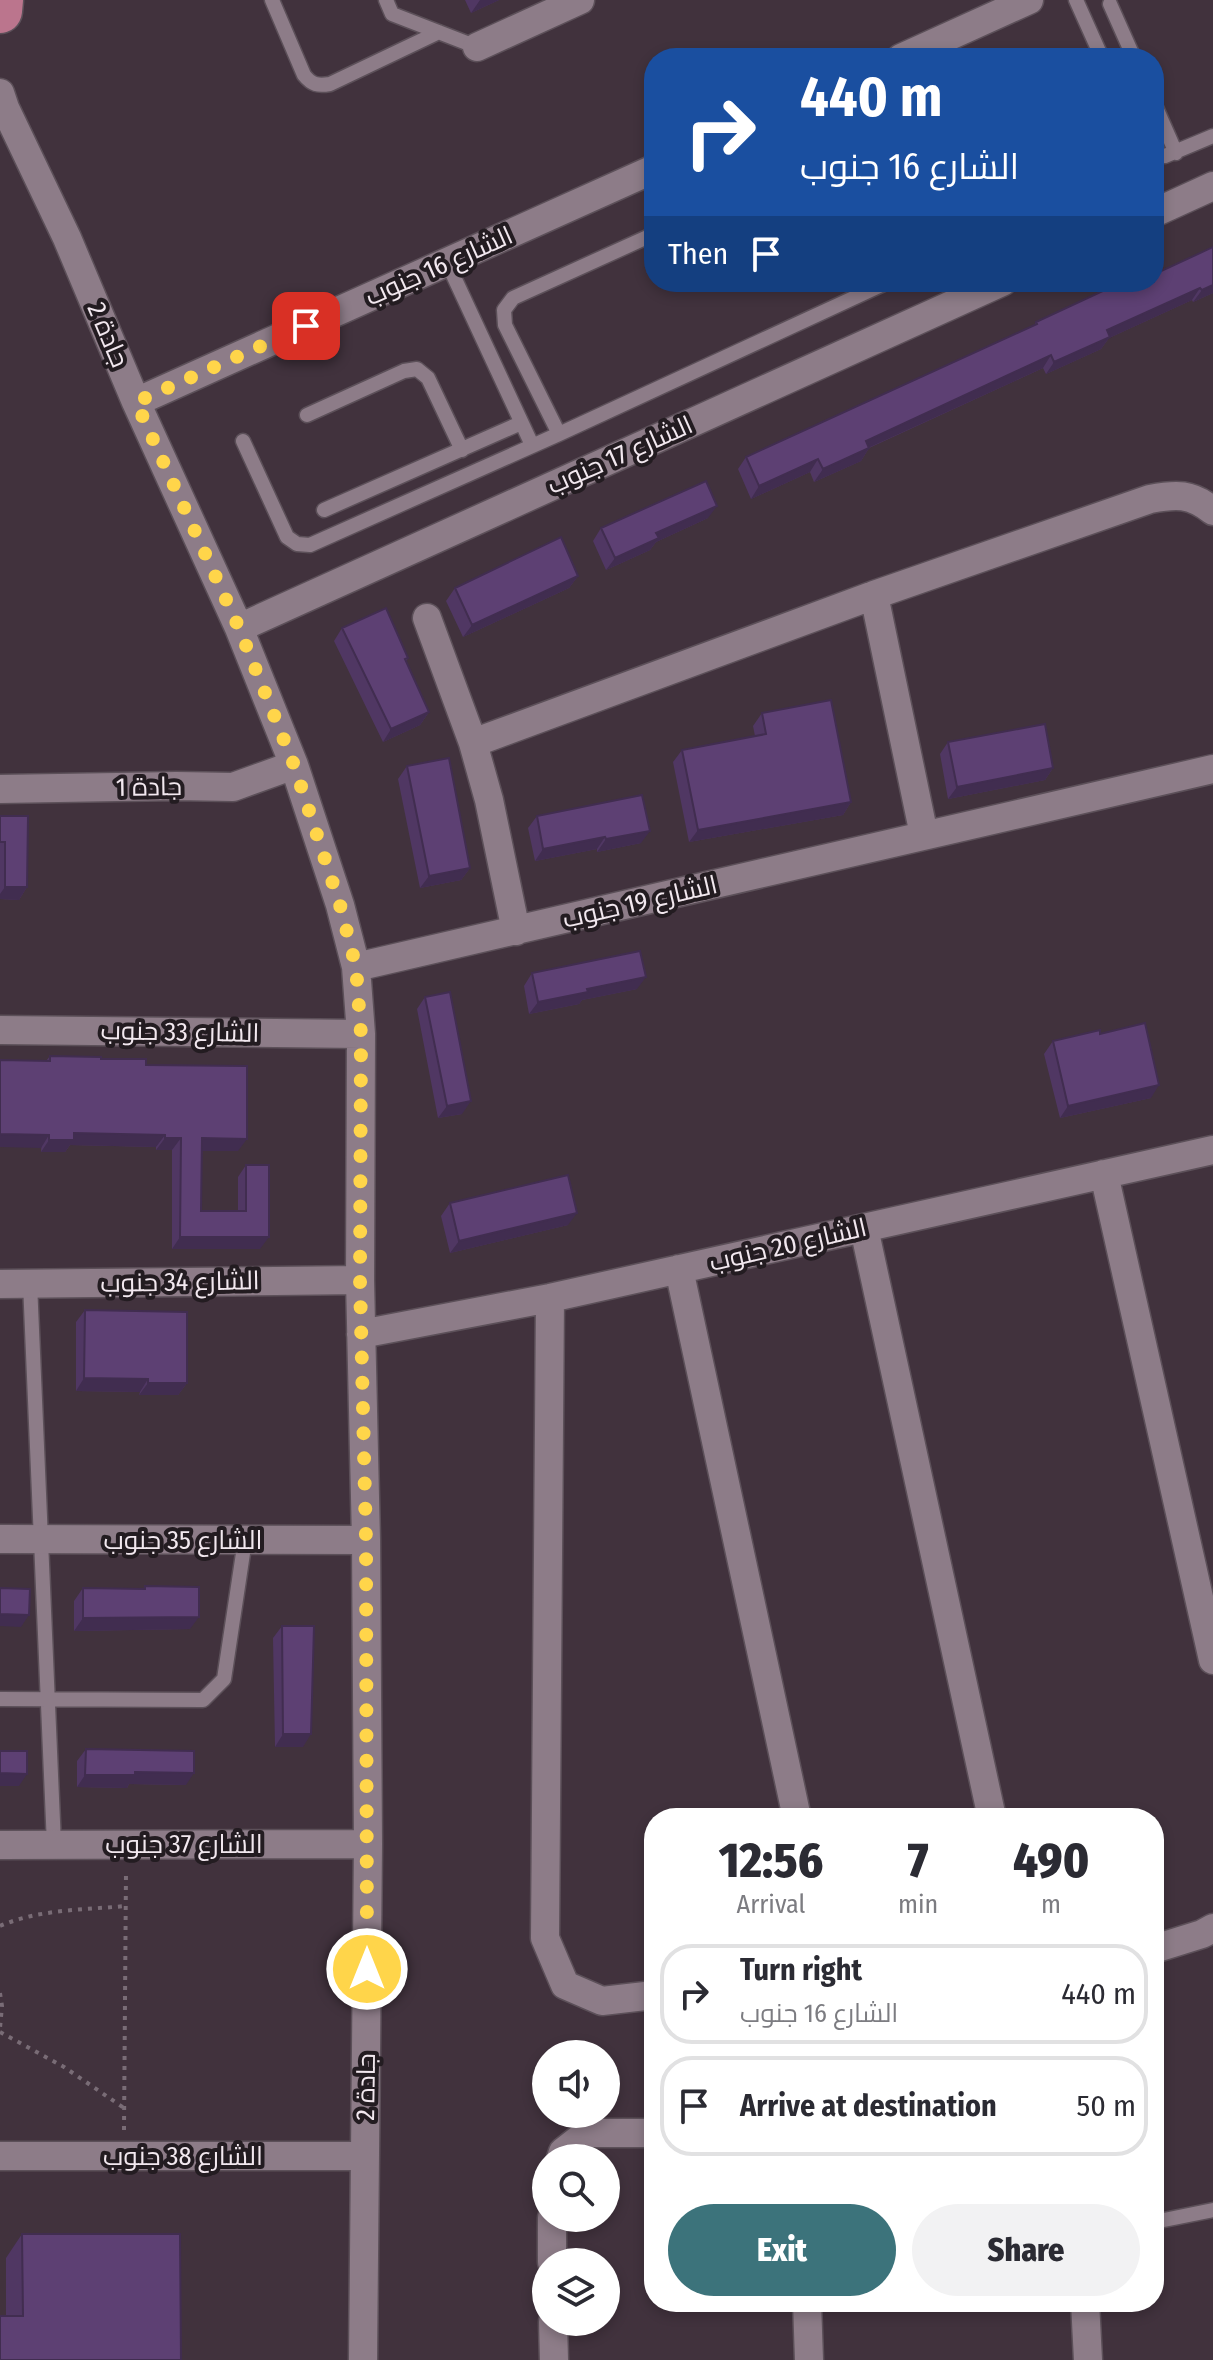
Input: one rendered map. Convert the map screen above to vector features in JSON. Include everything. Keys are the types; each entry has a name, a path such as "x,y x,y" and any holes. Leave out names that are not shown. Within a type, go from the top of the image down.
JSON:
{"main road":[{"path":"0,11 1,0"}],"street":[{"path":"477,47 580,0"},
{"path":"923,48 1029,0"},
{"name":"جادة 2","path":"2,102 67,238 136,402 239,628 294,765 340,905 356,967 361,1034 360,1280 368,1844 363,2360"},
{"name":"الشارع 16 جنوب","path":"136,402 644,173"},
{"path":"1164,208 1213,186"},
{"name":"الشارع 17 جنوب","path":"239,628 980,292"},
{"path":"473,743 874,595 1150,499 1175,494 1200,500 1213,511"},
{"path":"874,595 924,835"},
{"path":"427,618 473,743 489,800 516,931"},
{"name":"جادة 1","path":"0,789 233,787 294,765"},
{"name":"الشارع 19 جنوب","path":"356,967 1213,769"},
{"name":"الشارع 33 جنوب","path":"0,1030 361,1034"},
{"name":"الشارع 20 جنوب","path":"361,1334 550,1298 1213,1150"},
{"path":"1104,1174 1213,1660"},
{"path":"864,1228 990,1808"},
{"path":"679,1269 795,1808"},
{"name":"الشارع 34 جنوب","path":"0,1284 360,1280"},
{"path":"550,1298 545,1938 565,1985 602,2001 644,1996"},
{"name":"الشارع 35 جنوب","path":"0,1539 366,1540"},
{"name":"الشارع 37 جنوب","path":"0,1845 368,1844"},
{"path":"1164,1946 1213,1928"},
{"path":"573,2144 587,2133 644,2133"},
{"name":"الشارع 38 جنوب","path":"0,2156 365,2156"},
{"path":"807,2312 809,2360"},
{"path":"1086,2312 1088,2360"},
{"path":"553,2336 554,2360"}],"lane":[{"path":"272,0 304,75 311,83 321,85 330,84 439,32"},
{"path":"386,0 392,14 477,47"},
{"path":"1076,0 1098,48"},
{"path":"1110,4 1130,48"},
{"path":"1164,126 1176,153"},
{"path":"1164,156 1213,136"},
{"path":"559,434 505,325 504,310 513,298 644,239"},
{"path":"447,262 532,445"},
{"path":"243,441 287,537 297,544 310,545 866,292"},
{"path":"307,415 404,371 417,369 428,378 462,450"},
{"path":"324,510 521,423"},
{"path":"30,1283 54,1845"},
{"path":"0,1699 203,1700 224,1679 245,1540"},
{"path":"1164,2220 1213,2210"}],"path":[{"path":"124,2156 126,1845"},
{"path":"0,1926 36,1914 125,1906"},
{"path":"0,1993 0,2030 64,2067 124,2108"}],"building":[{"path":"1213,247 1213,285 1107,330 1110,337 1054,362 1051,355 866,441 869,448 823,469 818,459 759,486 746,457 1100,292 1164,292 1164,270"},
{"path":"706,481 717,506 656,533 659,538 615,558 601,528"},
{"path":"561,537 578,576 472,625 455,588"},
{"path":"386,608 429,712 391,729 342,628"},
{"path":"831,700 851,802 698,830 682,750 766,734 762,713"},
{"path":"1045,724 1053,768 957,787 948,742"},
{"path":"449,758 470,868 429,876 407,766"},
{"path":"642,795 650,831 543,849 537,816"},
{"path":"0,816 28,816 27,887 5,887 5,842 0,842"},
{"path":"640,951 646,977 538,1002 532,973"},
{"path":"450,992 471,1101 447,1106 425,997"},
{"path":"1145,1023 1159,1085 1068,1106 1053,1041"},
{"path":"50,1056 146,1059 146,1065 247,1066 247,1139 202,1138 201,1211 246,1211 246,1165 269,1165 269,1237 180,1237 181,1138 74,1133 74,1140 49,1140 49,1135 0,1134 0,1060 50,1061"},
{"path":"568,1175 577,1213 459,1241 450,1203"},
{"path":"85,1310 187,1312 187,1383 84,1378"},
{"path":"145,1586 199,1587 199,1617 83,1618 83,1588 145,1589"},
{"path":"0,1588 30,1589 29,1615 0,1614"},
{"path":"282,1626 314,1626 311,1734 283,1734"},
{"path":"86,1749 194,1751 194,1773 85,1775"},
{"path":"0,1751 27,1751 27,1774 0,1773"},
{"path":"22,2234 180,2234 181,2360 0,2360 0,2316 23,2316"}],"route":[{"path":"306,326 136,402 239,628 294,765 340,905 356,967 361,1034 360,1280 366,1540 367,1969"}]}
